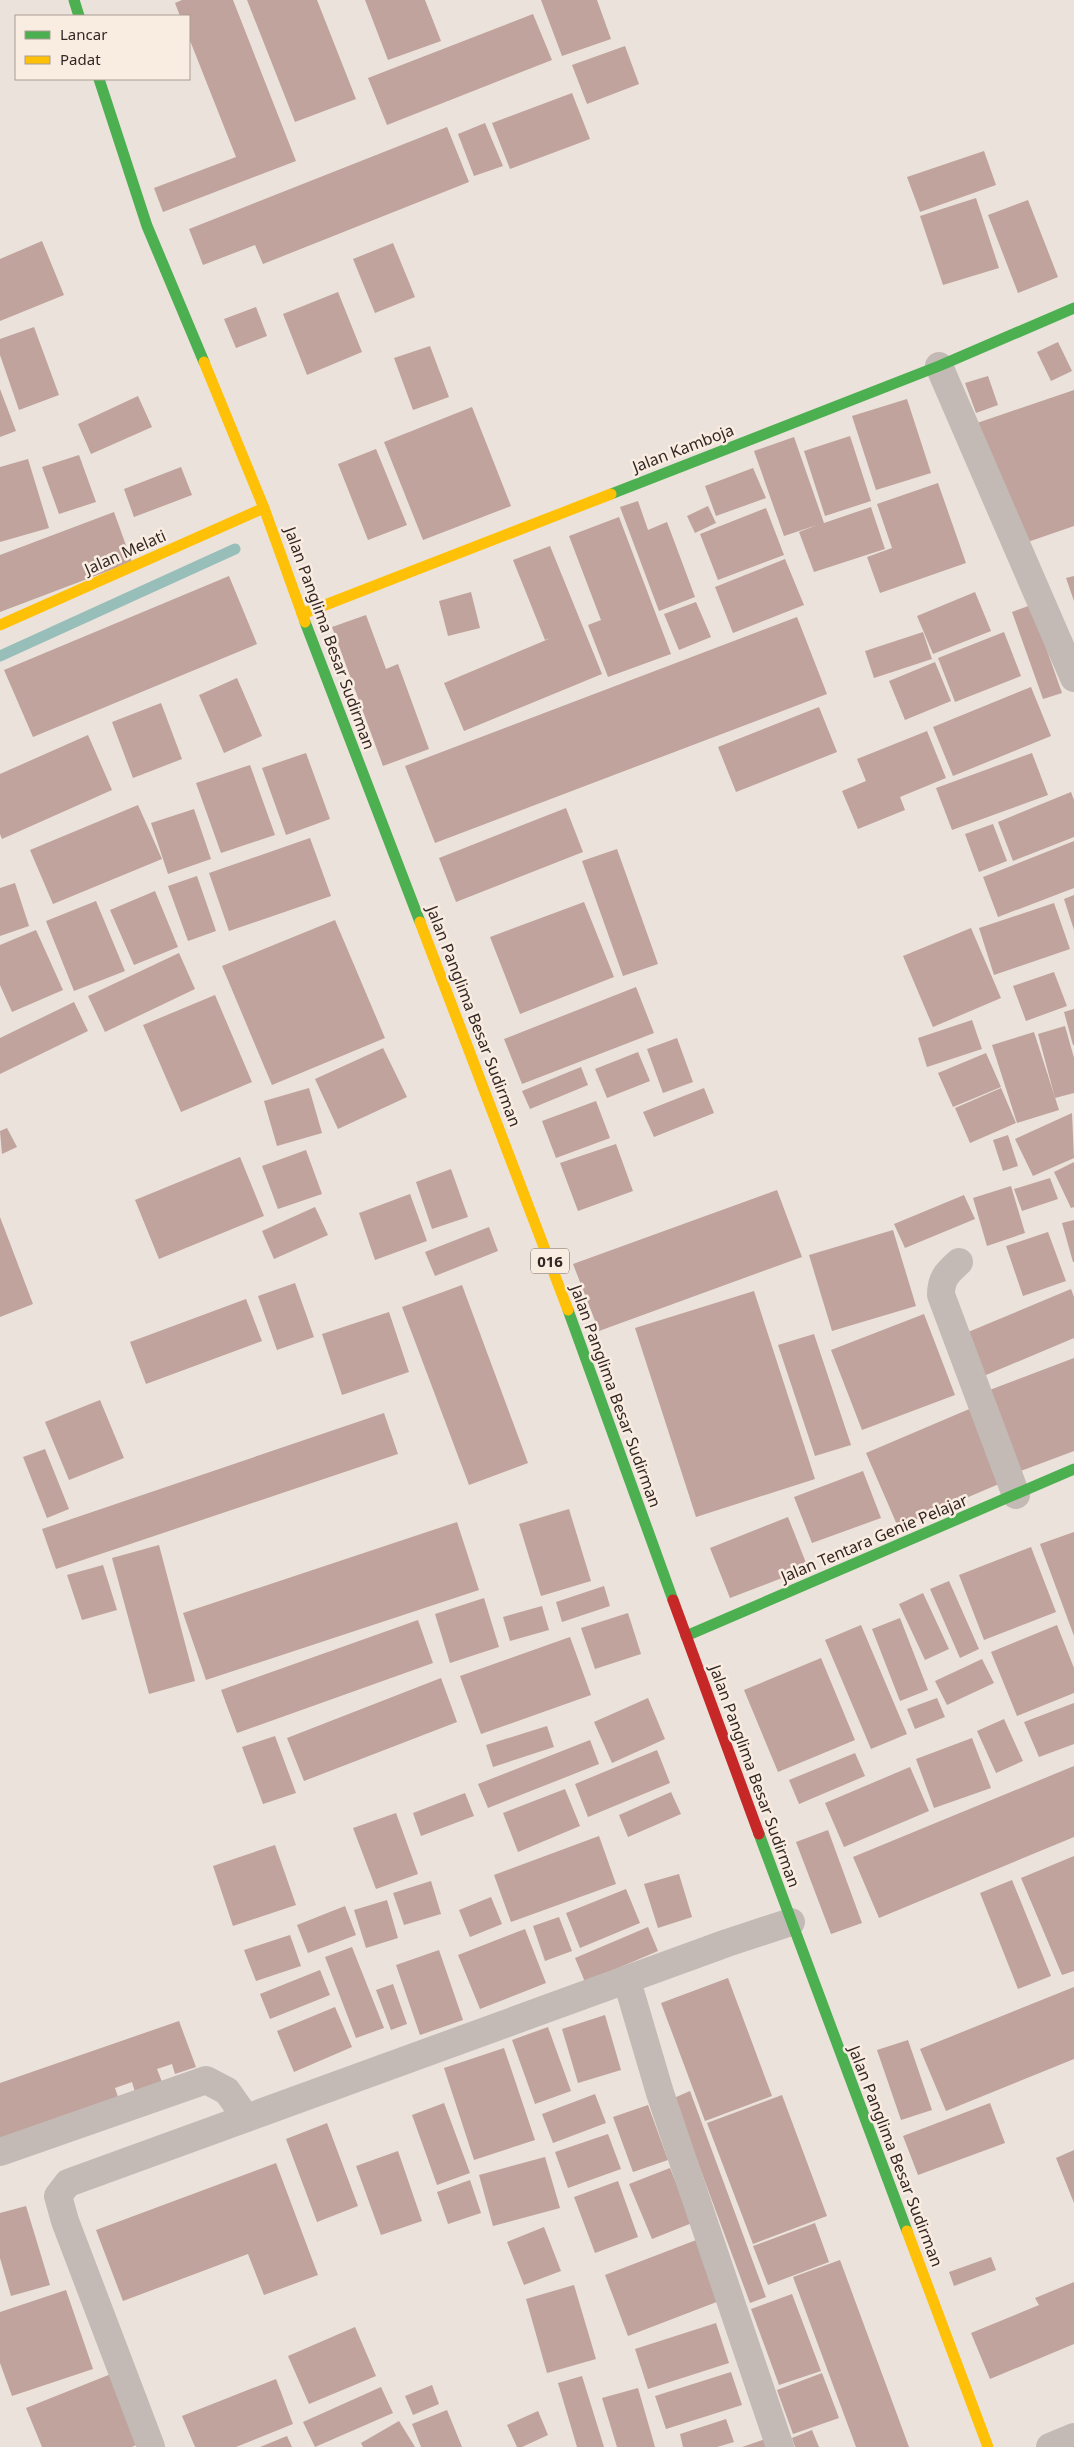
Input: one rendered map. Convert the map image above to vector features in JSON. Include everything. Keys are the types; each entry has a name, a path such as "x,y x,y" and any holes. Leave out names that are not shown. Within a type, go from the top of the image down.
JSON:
{"main road":[{"path":"74,0 79,15"},
{"name":"Jalan Panglima Besar Sudirman","path":"99,80 147,226 264,508 302,614 537,1225 791,1922 988,2447"},
{"name":"Jalan Kamboja","path":"302,614 939,366 1074,308"},
{"name":"Jalan Melati","path":"0,625 264,508"},
{"name":"Jalan Tentara Genie Pelajar","path":"686,1636 1074,1470"}],"street":[{"path":"939,366 1074,678"},
{"path":"959,1262 945,1274 941,1283 941,1295 1016,1495"},
{"path":"151,2447 65,2221 58,2196 68,2184 727,1943 791,1922"},
{"path":"627,1981 660,2093 780,2447"},
{"path":"0,2152 206,2080 228,2091 246,2118"},
{"path":"1050,2447 1074,2437"}],"building":[{"path":"182,0 233,0 296,161 163,212 154,188 236,157 190,41 190,15 180,15 175,3"},
{"path":"247,0 317,0 356,99 295,122"},
{"path":"365,0 425,0 441,41 388,60"},
{"path":"541,0 597,0 611,39 562,56"},
{"path":"533,14 552,60 387,125 368,78"},
{"path":"625,46 639,84 587,104 572,65"},
{"path":"572,93 590,139 510,169 492,123"},
{"path":"485,123 503,166 474,176 458,134"},
{"path":"447,127 469,182 263,264 255,245 203,265 189,229"},
{"path":"984,151 996,185 920,212 907,177"},
{"path":"976,198 999,268 943,285 920,216"},
{"path":"1028,200 1058,277 1018,293 988,215"},
{"path":"42,241 64,295 0,321 0,259"},
{"path":"393,243 415,297 375,313 353,259"},
{"path":"338,292 362,352 307,375 283,314"},
{"path":"256,307 267,336 236,348 224,319"},
{"path":"34,327 59,395 19,410 0,355 0,339"},
{"path":"1058,342 1072,371 1051,381 1037,352"},
{"path":"430,346 449,397 413,410 394,358"},
{"path":"988,376 998,405 976,413 965,383"},
{"path":"0,389 16,431 0,437"},
{"path":"1074,390 1074,526 1019,545 977,423"},
{"path":"138,396 152,427 91,454 78,424"},
{"path":"907,399 931,473 876,490 852,416"},
{"path":"472,407 511,506 423,540 384,442"},
{"path":"850,436 871,501 825,516 804,451"},
{"path":"794,437 824,523 871,507 885,549 814,572 799,532 817,525 784,536 754,451"},
{"path":"376,449 407,525 368,540 338,464"},
{"path":"79,455 96,502 59,514 42,467"},
{"path":"28,459 49,528 0,542 0,467"},
{"path":"181,467 192,495 134,517 124,489"},
{"path":"753,468 766,498 716,516 705,486"},
{"path":"938,483 966,563 880,593 867,557 892,548 877,504"},
{"path":"638,501 648,530 667,522 695,597 659,611 620,507"},
{"path":"708,506 716,523 695,533 687,516"},
{"path":"766,508 784,555 718,580 700,534"},
{"path":"114,512 132,562 0,612 0,555"},
{"path":"619,517 671,654 608,677 588,625 601,620 569,536"},
{"path":"550,546 602,674 464,731 444,683 551,638 545,640 513,560"},
{"path":"785,559 804,605 733,633 715,587"},
{"path":"229,576 257,644 33,737 4,670"},
{"path":"1074,576 1074,601 1066,578"},
{"path":"471,592 480,628 448,636 439,601"},
{"path":"975,592 991,631 933,654 917,616"},
{"path":"696,602 711,637 679,650 664,614"},
{"path":"1031,605 1062,693 1043,699 1012,612"},
{"path":"366,615 386,669 398,664 429,749 383,766 332,627"},
{"path":"797,617 827,694 435,843 405,766"},
{"path":"923,632 932,659 874,678 865,651"},
{"path":"1004,632 1021,676 955,702 938,658"},
{"path":"935,662 951,701 905,720 889,681"},
{"path":"237,678 262,736 224,753 199,695"},
{"path":"1031,687 1051,736 953,776 933,727"},
{"path":"161,703 182,759 133,778 112,722"},
{"path":"819,707 837,752 736,792 718,747"},
{"path":"927,731 946,778 900,797 905,810 858,829 842,791 866,781 857,759"},
{"path":"88,735 112,790 2,839 0,834 0,774"},
{"path":"306,753 330,819 286,835 262,768"},
{"path":"1032,753 1048,795 952,830 936,788"},
{"path":"250,765 275,835 221,853 196,783"},
{"path":"1071,792 1074,800 1074,837 1013,861 998,822"},
{"path":"138,805 162,859 53,904 30,850"},
{"path":"566,808 583,852 456,902 439,858"},
{"path":"194,809 211,859 168,874 151,823"},
{"path":"993,824 1007,861 979,872 965,834"},
{"path":"310,838 331,896 229,931 209,873"},
{"path":"1074,841 1074,888 998,917 983,877"},
{"path":"617,849 658,964 623,976 582,861"},
{"path":"197,876 216,931 188,941 168,886"},
{"path":"15,883 29,926 0,936 0,888"},
{"path":"155,891 178,947 134,965 110,910"},
{"path":"1074,895 1074,930 1064,899"},
{"path":"96,901 125,971 74,991 46,921"},
{"path":"584,902 614,977 520,1014 490,937"},
{"path":"1054,903 1070,949 994,975 979,928"},
{"path":"335,920 385,1038 272,1085 222,966"},
{"path":"971,928 1001,998 933,1027 903,956"},
{"path":"36,930 63,990 12,1012 0,985 0,945"},
{"path":"179,953 195,989 105,1032 88,996"},
{"path":"1054,972 1067,1006 1026,1021 1013,986"},
{"path":"636,987 654,1033 522,1084 504,1039"},
{"path":"215,995 252,1082 181,1112 143,1025"},
{"path":"74,1002 88,1031 0,1074 0,1038"},
{"path":"1074,1009 1074,1045 1073,1045 1064,1012"},
{"path":"972,1020 982,1049 927,1067 918,1038"},
{"path":"1065,1026 1074,1058 1074,1093 1055,1098 1038,1034"},
{"path":"1034,1032 1059,1110 1017,1123 992,1045"},
{"path":"677,1038 693,1082 663,1093 647,1049"},
{"path":"383,1048 407,1097 338,1129 315,1079"},
{"path":"638,1052 650,1081 607,1098 595,1069"},
{"path":"986,1053 1001,1087 953,1107 938,1073"},
{"path":"581,1067 588,1085 530,1109 522,1091"},
{"path":"309,1088 322,1133 277,1146 264,1101"},
{"path":"704,1088 714,1113 654,1137 643,1112"},
{"path":"1001,1088 1016,1123 970,1143 955,1108"},
{"path":"596,1101 610,1138 556,1158 542,1121"},
{"path":"1072,1113 1074,1158 1033,1176 1015,1139"},
{"path":"7,1128 17,1147 2,1154 0,1131"},
{"path":"1008,1135 1018,1166 1003,1171 993,1140"},
{"path":"616,1144 633,1191 578,1211 560,1163"},
{"path":"306,1150 322,1194 278,1209 262,1166"},
{"path":"240,1157 264,1216 159,1259 135,1200"},
{"path":"1074,1162 1074,1207 1071,1208 1054,1172"},
{"path":"451,1169 468,1217 432,1229 416,1182"},
{"path":"1050,1178 1058,1199 1022,1211 1014,1189"},
{"path":"1011,1186 1025,1233 987,1246 973,1198"},
{"path":"777,1190 802,1257 599,1331 573,1264"},
{"path":"410,1194 427,1241 375,1260 359,1213"},
{"path":"964,1195 975,1219 905,1248 894,1224"},
{"path":"315,1207 328,1235 274,1259 262,1231"},
{"path":"0,1217 33,1304 0,1317"},
{"path":"1074,1220 1074,1262 1073,1262 1062,1223"},
{"path":"489,1227 498,1251 435,1276 425,1252"},
{"path":"893,1230 916,1306 832,1331 809,1255"},
{"path":"1048,1232 1066,1281 1023,1296 1006,1246"},
{"path":"295,1283 314,1337 277,1350 258,1296"},
{"path":"462,1285 528,1463 469,1485 402,1307"},
{"path":"1071,1289 1074,1297 1074,1338 979,1378 961,1335"},
{"path":"754,1291 815,1479 696,1517 635,1328"},
{"path":"246,1299 262,1341 146,1384 130,1342"},
{"path":"389,1312 409,1372 342,1395 322,1334"},
{"path":"924,1314 955,1395 862,1430 831,1350"},
{"path":"814,1334 851,1445 815,1456 778,1345"},
{"path":"1074,1358 1074,1451 1018,1472 987,1391"},
{"path":"100,1400 124,1458 69,1480 45,1422"},
{"path":"974,1407 1006,1481 898,1527 866,1453"},
{"path":"384,1413 398,1454 56,1569 42,1529"},
{"path":"45,1449 69,1509 47,1518 23,1457"},
{"path":"863,1471 881,1518 812,1543 794,1497"},
{"path":"569,1509 591,1581 541,1596 519,1524"},
{"path":"788,1517 808,1568 730,1598 710,1548"},
{"path":"457,1522 479,1590 206,1680 183,1613"},
{"path":"1074,1532 1074,1636 1040,1544"},
{"path":"159,1545 195,1681 149,1694 112,1558"},
{"path":"1031,1547 1056,1612 984,1640 959,1575"},
{"path":"103,1565 117,1610 82,1620 67,1575"},
{"path":"949,1581 979,1649 960,1658 930,1589"},
{"path":"604,1586 610,1606 562,1622 556,1602"},
{"path":"923,1593 949,1649 925,1660 899,1604"},
{"path":"484,1598 499,1647 450,1663 435,1614"},
{"path":"542,1606 549,1630 510,1641 503,1617"},
{"path":"628,1613 641,1654 595,1669 581,1628"},
{"path":"900,1618 928,1690 900,1701 872,1629"},
{"path":"418,1620 433,1663 237,1733 221,1690"},
{"path":"861,1625 907,1734 871,1749 825,1640"},
{"path":"1057,1625 1074,1668 1074,1693 1017,1716 991,1652"},
{"path":"570,1637 591,1695 481,1734 460,1676"},
{"path":"821,1658 855,1740 778,1772 744,1690"},
{"path":"982,1659 994,1683 947,1705 935,1681"},
{"path":"441,1678 457,1722 304,1781 287,1738"},
{"path":"648,1698 665,1739 612,1763 594,1722"},
{"path":"937,1698 945,1717 915,1729 907,1709"},
{"path":"1074,1703 1074,1744 1039,1757 1024,1722"},
{"path":"1004,1719 1023,1761 996,1773 977,1731"},
{"path":"547,1726 554,1747 493,1767 486,1745"},
{"path":"275,1736 296,1793 263,1804 242,1747"},
{"path":"972,1738 991,1788 934,1808 916,1759"},
{"path":"590,1740 599,1764 488,1808 478,1784"},
{"path":"657,1750 670,1783 588,1817 575,1784"},
{"path":"855,1753 865,1776 799,1804 789,1780"},
{"path":"1074,1766 1074,1837 879,1918 853,1857"},
{"path":"910,1767 929,1811 844,1847 825,1803"},
{"path":"565,1789 580,1826 518,1852 503,1813"},
{"path":"671,1792 681,1814 628,1837 619,1815"},
{"path":"465,1793 474,1816 421,1836 413,1813"},
{"path":"396,1813 418,1874 376,1889 353,1828"},
{"path":"828,1830 862,1923 831,1934 796,1842"},
{"path":"599,1836 616,1884 511,1922 494,1875"},
{"path":"275,1845 296,1905 233,1926 213,1866"},
{"path":"1074,1856 1074,1971 1062,1975 1021,1878"},
{"path":"679,1874 692,1917 658,1928 644,1884"},
{"path":"1012,1880 1051,1976 1018,1989 980,1893"},
{"path":"431,1881 441,1914 404,1925 393,1893"},
{"path":"626,1889 640,1923 580,1948 566,1913"},
{"path":"491,1897 502,1924 470,1937 459,1910"},
{"path":"387,1900 398,1938 366,1948 354,1910"},
{"path":"345,1906 356,1935 308,1953 297,1925"},
{"path":"559,1917 572,1951 545,1961 533,1926"},
{"path":"648,1927 658,1951 585,1982 575,1958"},
{"path":"525,1929 546,1983 480,2009 458,1955"},
{"path":"290,1935 301,1966 256,1981 244,1950"},
{"path":"352,1947 384,2028 356,2038 325,1957"},
{"path":"439,1950 463,2020 420,2035 396,1965"},
{"path":"320,1970 330,1995 270,2019 260,1994"},
{"path":"728,1978 772,2096 705,2121 661,2003"},
{"path":"393,1984 407,2024 391,2030 376,1990"},
{"path":"1074,1987 1074,2059 946,2111 920,2049"},
{"path":"335,2007 352,2047 294,2072 277,2031"},
{"path":"605,2015 621,2070 578,2083 562,2029"},
{"path":"179,2021 196,2067 175,2074 172,2064 157,2069 162,2082 135,2092 132,2082 115,2088 119,2100 0,2141 0,2083"},
{"path":"548,2027 571,2091 535,2104 512,2040"},
{"path":"908,2040 932,2110 901,2120 877,2050"},
{"path":"504,2048 535,2140 474,2160 444,2068"},
{"path":"690,2091 766,2297 750,2303 674,2098"},
{"path":"595,2094 606,2123 553,2143 542,2114"},
{"path":"782,2095 827,2216 753,2244 707,2123"},
{"path":"444,2103 470,2173 437,2185 412,2115"},
{"path":"990,2103 1005,2143 918,2175 903,2136"},
{"path":"648,2105 668,2160 633,2172 613,2117"},
{"path":"327,2123 358,2206 317,2222 286,2139"},
{"path":"608,2134 621,2169 568,2188 555,2152"},
{"path":"1074,2150 1074,2203 1056,2158"},
{"path":"398,2151 422,2221 381,2235 356,2166"},
{"path":"545,2157 560,2208 493,2226 479,2175"},
{"path":"276,2163 318,2275 264,2295 248,2254 123,2301 96,2230"},
{"path":"670,2168 692,2223 652,2239 629,2184"},
{"path":"470,2180 481,2213 448,2224 437,2192"},
{"path":"618,2181 638,2237 595,2253 574,2197"},
{"path":"26,2206 50,2285 11,2296 0,2258 0,2213"},
{"path":"815,2223 829,2262 768,2285 753,2246"},
{"path":"544,2227 561,2271 524,2285 507,2242"},
{"path":"704,2237 727,2298 628,2336 605,2275"},
{"path":"991,2257 996,2270 954,2286 949,2272"},
{"path":"840,2260 909,2447 856,2447 793,2277"},
{"path":"1074,2282 1074,2344 990,2379 971,2333 1039,2305 1035,2298"},
{"path":"574,2285 596,2359 547,2373 526,2299"},
{"path":"66,2290 93,2369 12,2396 0,2363 0,2312"},
{"path":"792,2294 821,2371 779,2385 751,2309"},
{"path":"716,2323 729,2363 648,2389 635,2349"},
{"path":"355,2327 376,2376 309,2404 288,2356"},
{"path":"731,2372 742,2405 666,2429 655,2396"},
{"path":"822,2373 839,2418 793,2434 777,2390"},
{"path":"111,2374 140,2443 132,2447 42,2447 26,2408"},
{"path":"582,2376 604,2447 577,2447 558,2383"},
{"path":"276,2379 293,2424 236,2447 195,2447 182,2416"},
{"path":"432,2385 439,2404 413,2415 405,2396"},
{"path":"381,2387 393,2413 315,2447 303,2422"},
{"path":"638,2388 655,2447 617,2447 602,2398"},
{"path":"447,2410 462,2447 421,2447 412,2424"},
{"path":"538,2411 548,2435 522,2447 517,2447 507,2425"},
{"path":"726,2419 734,2442 717,2447 683,2447 680,2434"},
{"path":"399,2421 415,2447 363,2447 361,2443"},
{"path":"812,2430 819,2447 795,2447 792,2438"},
{"path":"287,2436 292,2447 260,2447"},
{"path":"768,2438 771,2447 742,2447"}],"waterway":[{"path":"0,656 235,549"}],"traffic: fast":[{"path":"74,0 79,15"},
{"path":"99,80 147,226 204,362"},
{"path":"611,494 939,366 1074,308"},
{"path":"305,622 420,922"},
{"path":"568,1310 673,1600"},
{"path":"686,1636 1074,1469"},
{"path":"759,1834 907,2231"}],"traffic: slow":[{"path":"204,362 264,508 305,622"},
{"path":"302,614 611,494"},
{"path":"0,625 264,508"},
{"path":"420,922 568,1310"},
{"path":"907,2231 988,2447"}],"traffic: jam":[{"path":"673,1600 759,1834"}]}
